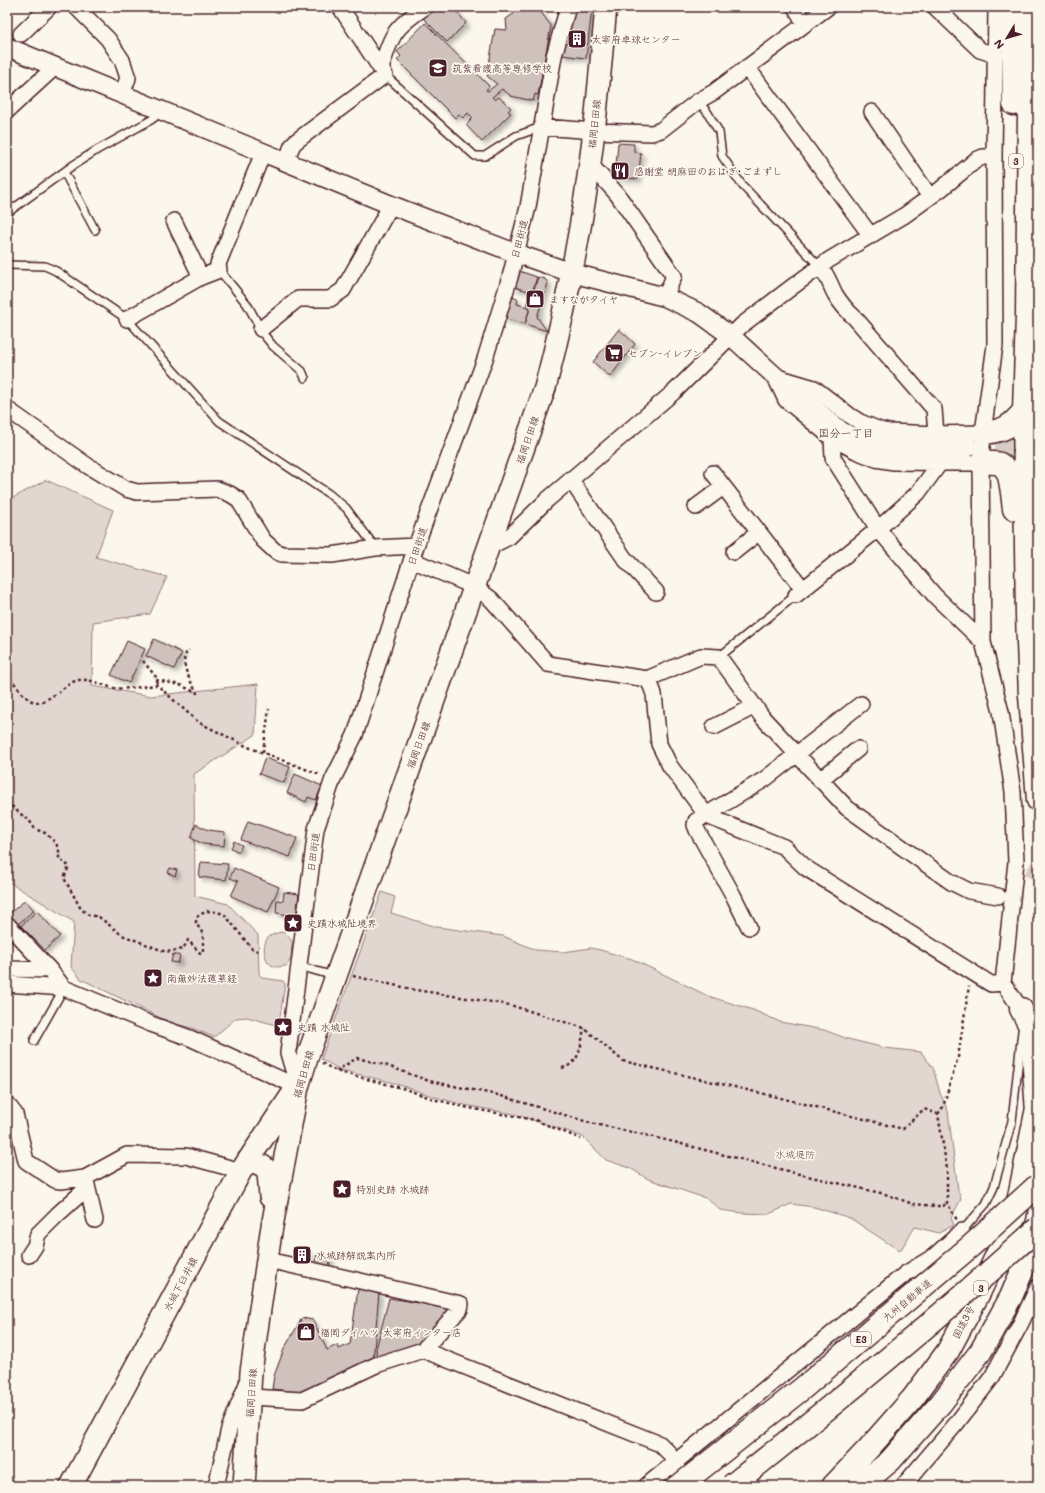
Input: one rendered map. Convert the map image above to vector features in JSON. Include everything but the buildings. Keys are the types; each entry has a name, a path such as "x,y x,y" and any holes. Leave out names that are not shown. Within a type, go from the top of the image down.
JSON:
{"highway":[{"name":"3","path":"1014,7 1014,113 1017,232 1027,315"},
{"name":"3","path":"1030,7 1027,315 1024,411 1027,615 1030,696 1038,800"},
{"path":"1024,411 1008,428 996,432 977,448 1002,465 1010,480 1027,615"},
{"name":"国道3号","path":"833,1486 913,1398 948,1351 980,1291 1015,1216 1037,1108 1032,1038 1030,1026 1021,1009"},
{"name":"九州自動車道","path":"678,1486 803,1388 972,1245 1038,1184"},
{"path":"731,1486 824,1412 991,1271 1038,1228"},
{"path":"870,1486 890,1461 942,1403 981,1352 1011,1297 1038,1234"},
{"path":"816,1486 869,1448"},
{"path":"860,1486 890,1461"}],"main road":[{"name":"福岡日田線","path":"244,1486 251,1397 251,1372 271,1232 298,1087 308,1055 545,388 572,273 590,164 606,7"},
{"name":"水城下臼井線","path":"71,1486 244,1166 298,1087"},
{"path":"244,1166 264,1166 268,1172 271,1232"}],"street":[{"path":"21,34 49,7"},
{"path":"76,7 108,39 122,60 128,78 122,94"},
{"path":"340,7 383,72"},
{"path":"286,162 295,142 383,72 391,38 411,17 425,7"},
{"name":"日田街道","path":"298,1087 288,1053 316,829 333,779 354,735 414,553 485,360 510,277 528,208 554,56 568,7"},
{"path":"795,7 805,24"},
{"path":"542,127 652,133 661,130 698,101 714,92 828,7"},
{"path":"935,7 980,50 996,54"},
{"path":"996,7 994,157 995,345 977,448 983,642 1001,712 1022,865 1003,983 1021,1009"},
{"path":"7,47 391,205 516,253 572,273 665,297 699,313 731,336 775,376 841,431 861,441 882,446 898,447 977,448"},
{"path":"7,111 55,67"},
{"path":"747,67 871,236"},
{"path":"872,112 930,197"},
{"path":"127,318 201,277 219,270 218,264 263,153"},
{"path":"489,546 509,537 570,479 675,391 742,325 820,267 905,215 976,160 983,157 994,157"},
{"path":"590,164 617,194 674,276 665,297"},
{"path":"261,329 298,299 330,299 342,290 391,205"},
{"path":"174,221 201,277"},
{"path":"820,267 826,272 834,292 842,305 934,409 936,434"},
{"path":"775,376 814,388 849,415 872,428 889,432 936,434 977,448"},
{"path":"775,376 786,400 832,438 856,451 894,462 940,463 977,448"},
{"path":"7,409 88,466 126,489 137,492 218,489 230,494 238,499 263,540 275,551 282,554 332,555 375,548 414,553 475,587 491,599 548,664 647,679 701,656 719,657 764,718 797,756 847,808 951,882 969,891 998,896"},
{"path":"832,438 833,458 878,530 935,596 983,642"},
{"path":"712,473 759,532 800,592 878,530 918,494 940,463"},
{"path":"570,479 625,559 656,592"},
{"path":"696,507 723,487"},
{"path":"734,552 759,532"},
{"path":"647,679 654,694 659,744 670,766 707,816 784,847 806,868 991,984 1003,983"},
{"path":"749,927 697,830 695,825 696,821 707,816 765,780 861,704"},
{"path":"714,727 755,706"},
{"path":"820,780 858,749"},
{"path":"7,924 50,970 64,988"},
{"path":"7,969 50,970"},
{"path":"7,984 64,988 151,1024 190,1038 298,1087"},
{"path":"7,1104 15,1114 26,1161 55,1180 86,1183"},
{"path":"29,1255 35,1246 38,1234 86,1183 127,1155 186,1156 244,1166"},
{"path":"86,1183 94,1220"},
{"path":"646,1486 905,1274 933,1257 962,1231"},
{"path":"251,1397 302,1400 376,1365 423,1350 460,1309 461,1304 268,1260"},
{"path":"903,1486 956,1424 992,1376 1020,1325 1038,1287"},
{"path":"423,1350 660,1444 670,1454 686,1486"},
{"path":"216,1486 229,1429 251,1372"}],"lane":[{"path":"383,72 475,156 485,156 516,136 542,127"},
{"path":"698,101 708,113 720,132 722,156 742,185 820,267"},
{"path":"7,213 97,150 151,120 155,117 158,109"},
{"path":"64,172 95,230"},
{"path":"7,265 45,266 56,271 127,318 219,421 329,494 346,508 375,548"},
{"path":"219,270 247,304 272,346 302,371 305,378"},
{"path":"719,657 800,592"},
{"path":"299,966 337,974"},
{"path":"34,1040 64,988"},
{"path":"962,1231 986,1204 994,1187 1012,1121 1022,1030 1021,1009"}],"path":[{"path":"156,680 180,685 197,693 190,682 184,658 185,653 189,650"},
{"path":"143,661 156,680 157,685 198,722 262,752 333,779"},
{"path":"7,673 25,696 32,701 44,701 76,680 87,680 103,686 116,688 157,685"},
{"path":"262,752 269,709"},
{"path":"7,802 22,816 29,820 35,829 45,833 56,843 59,851 59,859 69,866 64,878 81,909 89,915 98,917 122,935 166,952 183,949 188,940 200,953 203,952 204,948 203,934 196,923 196,918 208,911 218,912 226,914 253,950 259,951"},
{"path":"962,1231 955,1215 947,1203 947,1169 938,1114 943,1107 958,1057 972,972"},
{"path":"337,974 353,976 416,990 510,1005 584,1028 623,1061 773,1096 903,1129 924,1109 938,1114"},
{"path":"562,1068 568,1067 574,1062 579,1054 584,1028"},
{"path":"308,1055 336,1071 371,1079 433,1099 469,1108 535,1120 581,1139"},
{"path":"336,1071 357,1058 386,1065 429,1081 498,1094 591,1123 886,1194 913,1204 943,1206 947,1203"}],"green space":[{"path":"46,480 113,510 96,557 167,577 150,614 93,622 92,686 151,696 258,684 255,735 194,774 195,896 228,904 258,935 259,974 263,978 283,981 285,984 279,1023 276,1025 247,1017 236,1018 214,1037 192,1028 171,1023 81,979 71,967 74,922 7,881 7,501"},
{"name":"水城堤防","path":"382,892 395,897 391,913 437,927 503,936 536,950 563,952 591,948 600,950 632,959 708,996 753,1010 780,1022 824,1030 848,1039 885,1048 921,1052 933,1068 940,1093 948,1111 958,1190 961,1199 951,1218 954,1225 939,1233 915,1227 900,1251 850,1218 814,1207 791,1204 769,1214 742,1213 720,1210 708,1199 648,1179 630,1168 606,1160 583,1137 514,1114 464,1105 394,1083 341,1070 321,1059"},
{"path":"282,932 292,941 291,959 286,966 275,967 266,959 264,948 267,939"}],"tunnel":[{"path":"968,447 1038,448"},
{"path":"1028,868 1038,874"}],"place":[{"name":"太宰府卓球センター","path":"577,39"},
{"name":"筑紫看護高等専修学校","path":"438,68"},
{"name":"感謝堂 胡麻田のおはぎ･ごまずし","path":"620,171"},
{"name":"ますながタイヤ","path":"535,299"},
{"name":"セブン-イレブン","path":"614,353"},
{"name":"史蹟水城阯境界","path":"293,923"},
{"name":"南無妙法蓮華経","path":"153,978"},
{"name":"史蹟 水城阯","path":"283,1027"},
{"name":"特別史跡 水城跡","path":"342,1189"},
{"name":"水城跡解説案内所","path":"302,1255"},
{"name":"福岡ダイハツ 太宰府インタ－店","path":"306,1332"}],"district":[{"name":"国分一丁目","path":"846,432"}]}
